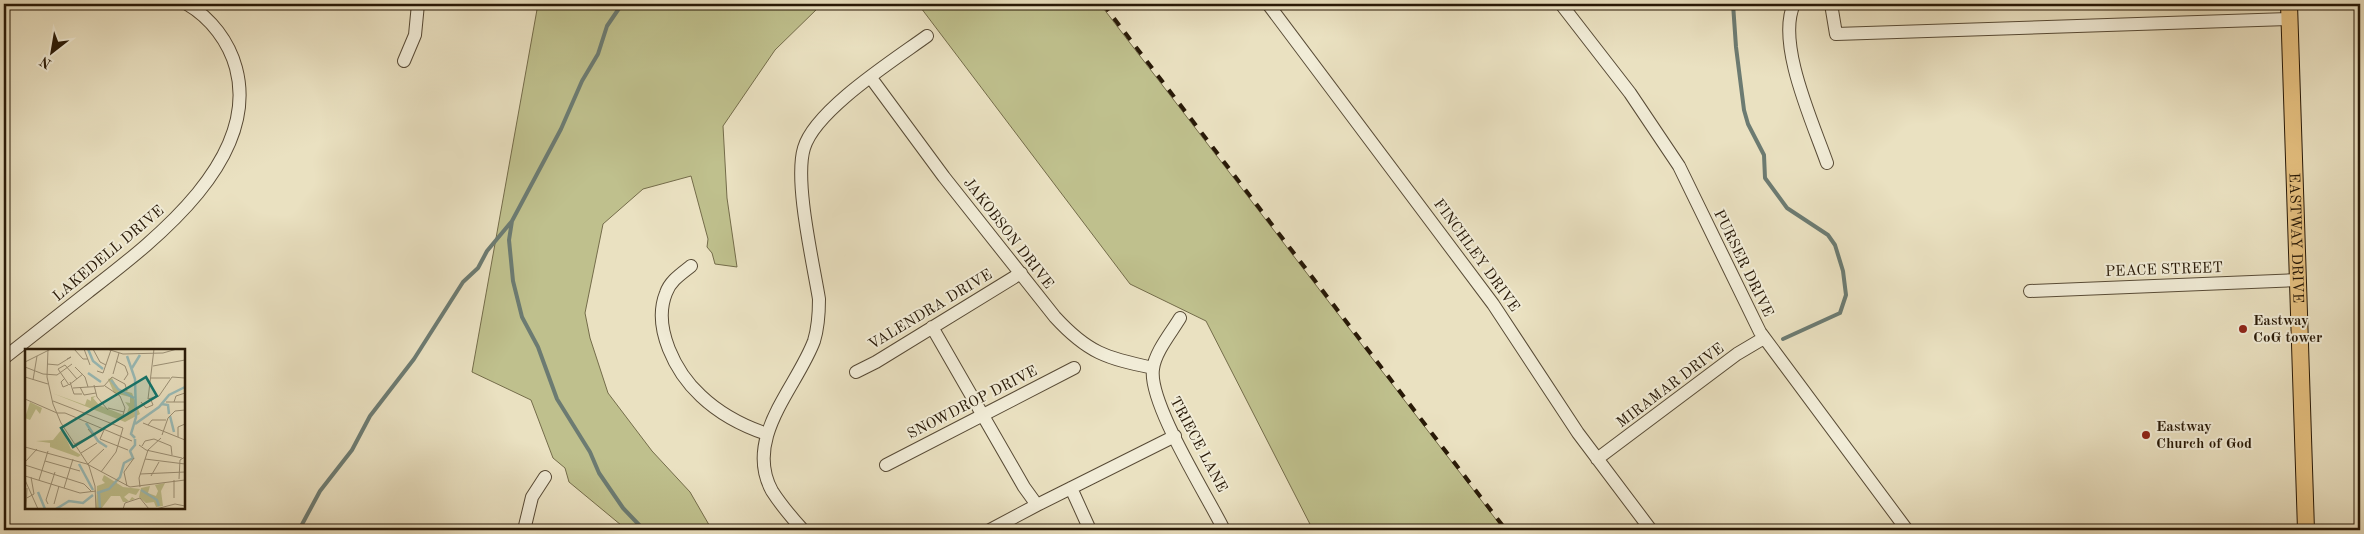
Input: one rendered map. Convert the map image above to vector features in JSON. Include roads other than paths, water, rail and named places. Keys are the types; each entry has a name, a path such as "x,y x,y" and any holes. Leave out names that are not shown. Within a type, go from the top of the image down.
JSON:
{"main road":[{"name":"EASTWAY DRIVE","path":"2290,12 2306,530"}],"street":[{"name":"LAKEDELL DRIVE","path":"4,358 129,260 181,212 212,174 226,149 239,111 238,74 234,58 222,36 213,25 187,4"},
{"path":"404,61 416,35 418,4"},
{"name":"FINCHLEY DRIVE","path":"1268,4 1493,304 1597,459 1652,530"},
{"name":"PURSER DRIVE","path":"1561,4 1630,92 1670,151 1764,338 1907,530"},
{"path":"1794,4 1790,12 1790,55 1827,163"},
{"path":"1831,4 1836,34 2290,12"},
{"path":"803,530 771,489 764,456 767,434 774,416 807,358 819,317 819,299 801,183 804,147 813,129 827,112 927,36"},
{"name":"JAKOBSON DRIVE","path":"871,78 944,177 1055,317 1084,345 1111,359 1153,368"},
{"path":"691,266 671,284 662,306 663,326 674,359 691,386 702,397 731,418 767,434"},
{"name":"VALENDRA DRIVE","path":"856,372 1021,273"},
{"name":"PEACE STREET","path":"2030,290 2299,280"},
{"path":"1153,368 1180,318"},
{"path":"932,327 1024,486 1037,505"},
{"name":"MIRAMAR DRIVE","path":"1597,459 1737,354 1764,338"},
{"name":"SNOWDROP DRIVE","path":"886,465 1074,368"},
{"name":"TRIECE LANE","path":"1153,368 1156,399 1224,530"},
{"path":"993,530 1037,505 1175,436"},
{"path":"524,530 532,497 545,477"},
{"path":"1072,488 1090,530"}],"waterway":[{"path":"622,4 607,26 598,54 582,81 561,129 512,221 509,240 513,281 522,317 538,347 557,399 590,452 599,473 623,508 644,530"},
{"path":"1733,4 1744,110 1748,124 1764,155 1765,178 1787,208 1828,235 1835,245 1843,271 1846,295 1840,313 1783,339"},
{"path":"299,530 320,491 352,450 370,416 414,359 463,282 478,268 487,251 512,221"}],"railway":[{"path":"1103,4 1506,530"}],"place":[{"name":"Eastway CoG tower","path":"2243,329"},
{"name":"Eastway Church of God","path":"2146,435"}]}
